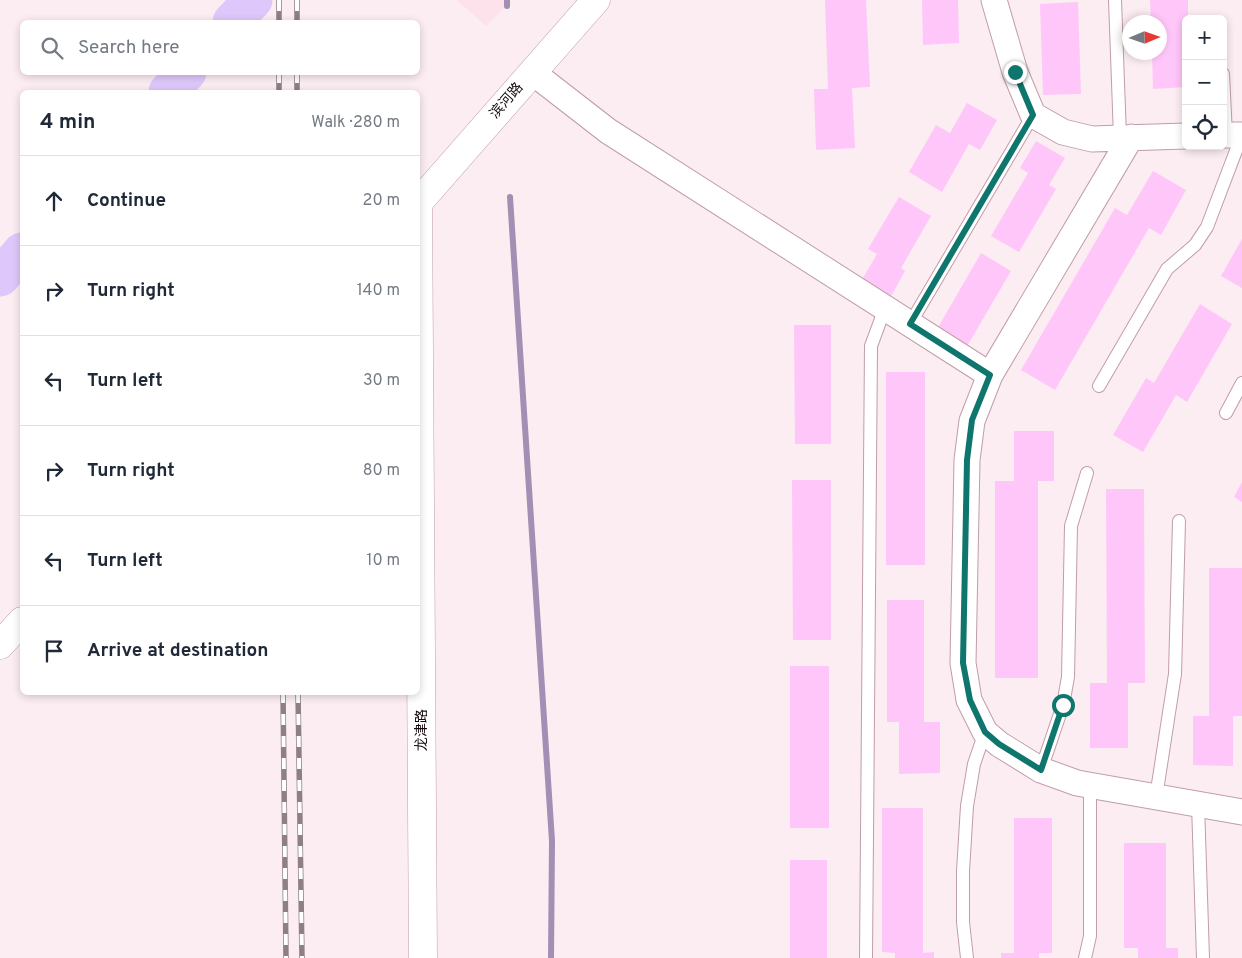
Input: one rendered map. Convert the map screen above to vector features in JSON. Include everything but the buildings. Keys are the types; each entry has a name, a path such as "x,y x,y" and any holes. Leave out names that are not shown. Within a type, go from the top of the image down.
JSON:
{"street":[{"name":"滨河路","path":"420,201 596,0"},
{"path":"994,0 1015,72 1033,115 1062,132 1092,139 1182,136"},
{"path":"532,72 608,131 990,375"},
{"path":"1125,137 990,375 972,420 967,460 963,663 970,700 985,732 999,744 1041,770 1090,786 1242,812"},
{"name":"龙津路","path":"420,554 423,958"},
{"path":"0,645 20,623"}],"lane":[{"path":"1115,0 1125,137"},
{"path":"1099,386 1167,269 1195,245 1207,227 1233,135 1227,98"},
{"path":"910,324 1033,115"},
{"path":"866,958 871,346 885,308"},
{"path":"1226,412 1242,383"},
{"path":"1041,770 1063,705 1068,677 1071,526 1087,473"},
{"path":"1156,797 1175,674 1179,522"},
{"path":"967,958 963,922 963,880 967,815 974,764 985,732"},
{"path":"1085,958 1090,936 1090,786"},
{"path":"1198,804 1203,958"}],"shaded area":[{"path":"457,0 507,0 502,10 486,26"}],"waterway":[{"path":"234,20 253,0"},
{"path":"507,0 507,6"},
{"path":"170,90 184,75"},
{"path":"510,197 552,841 551,958"},
{"path":"0,277 20,254"}],"railway":[{"path":"279,0 279,20"},
{"path":"297,0 297,20"},
{"path":"279,75 279,90"},
{"path":"297,75 297,90"},
{"path":"283,695 286,958"},
{"path":"298,695 302,958"}],"route":[{"path":"1015,72 1033,115 910,324 990,375 972,420 967,460 963,663 970,700 985,732 1015,755 1041,770 1063,705"}]}
